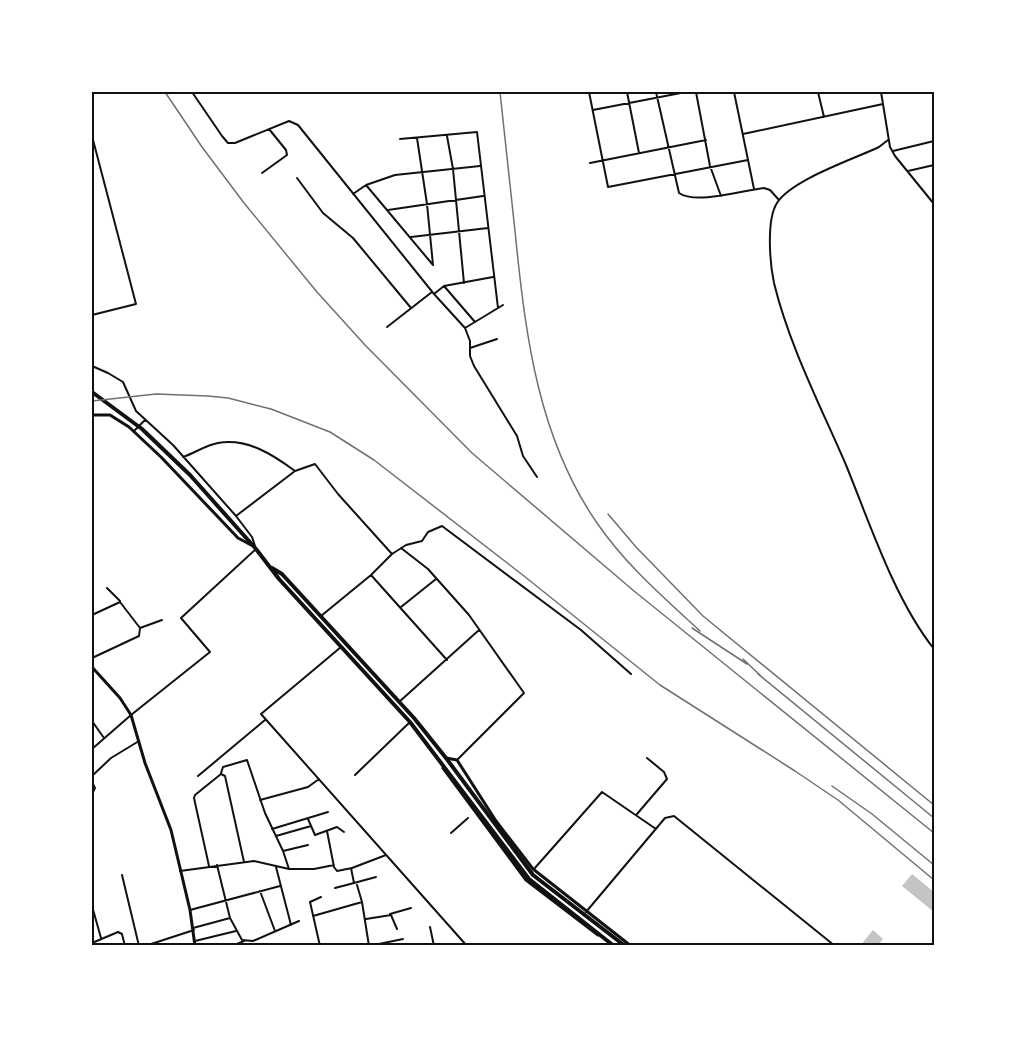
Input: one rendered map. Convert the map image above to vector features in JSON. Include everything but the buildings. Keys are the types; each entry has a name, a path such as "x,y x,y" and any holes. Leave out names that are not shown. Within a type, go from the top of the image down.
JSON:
{"highway":[{"path":"92,392 142,429 169,454 242,533 272,567 279,579 446,758 533,875 625,945"},
{"path":"272,567 282,574 399,702 528,879 613,945"}],"main road":[{"path":"92,415 110,415 134,432 238,538 254,547"},
{"path":"92,667 120,698 131,715 171,830 190,910 195,943"},
{"path":"446,758 456,760 496,821 533,869 631,945"},
{"path":"441,761 445,772 526,880 613,945"}],"street":[{"path":"192,92 228,142 236,143 289,121 295,122 433,293 465,328 470,341 474,366 517,436 523,456 537,477"},
{"path":"589,92 608,187 748,160"},
{"path":"627,92 639,153"},
{"path":"656,92 679,193 683,196 703,197 764,188 770,190 779,200"},
{"path":"592,110 686,92"},
{"path":"696,92 711,166 721,195"},
{"path":"734,92 754,189"},
{"path":"818,92 824,117"},
{"path":"881,92 888,140 892,151 934,204"},
{"path":"743,134 883,104"},
{"path":"262,173 287,155 286,150 269,129"},
{"path":"400,139 477,132 498,308"},
{"path":"447,135 453,169 464,282"},
{"path":"92,136 136,304 92,315"},
{"path":"366,184 433,264 417,138"},
{"path":"590,164 706,140"},
{"path":"888,140 879,147 788,189 775,204 769,236 770,258 774,283 795,345 893,577 914,622 934,649"},
{"path":"892,151 934,141"},
{"path":"908,171 934,165"},
{"path":"353,194 366,184 395,175 481,166"},
{"path":"297,178 323,213 353,238 411,308"},
{"path":"929,197 934,195"},
{"path":"388,210 484,196"},
{"path":"410,237 488,228"},
{"path":"387,327 444,285 494,276"},
{"path":"444,285 475,322"},
{"path":"465,328 503,305"},
{"path":"470,348 497,339"},
{"path":"92,366 123,382 136,411 183,457 236,516 252,537 254,547 181,618 210,652 92,749"},
{"path":"134,432 145,420"},
{"path":"183,457 217,443 242,443 267,452 295,471"},
{"path":"236,516 295,471 315,464 338,494 392,554"},
{"path":"321,616 371,575 392,554 401,548 422,541 428,532 442,526 581,630 631,674"},
{"path":"401,548 428,569 469,615 524,693 456,760"},
{"path":"371,575 447,660"},
{"path":"400,608 436,579"},
{"path":"92,658 139,636 140,628 107,588"},
{"path":"92,615 120,602"},
{"path":"140,628 162,620"},
{"path":"399,702 479,630"},
{"path":"342,646 261,714 467,945"},
{"path":"92,675 97,672"},
{"path":"198,776 266,719"},
{"path":"355,775 412,720"},
{"path":"92,721 104,738"},
{"path":"92,776 111,758 139,741"},
{"path":"637,814 667,779 664,772 646,758"},
{"path":"209,866 195,795 221,774 223,767 247,760 260,800 289,868"},
{"path":"221,774 225,776 244,862"},
{"path":"260,800 308,787 319,779"},
{"path":"92,782 95,788 92,794"},
{"path":"533,869 602,792 656,829"},
{"path":"272,829 328,812"},
{"path":"586,912 665,818 674,816 835,945"},
{"path":"452,833 468,818"},
{"path":"308,819 315,835 338,827 345,832"},
{"path":"276,836 311,826"},
{"path":"327,831 337,871 386,855"},
{"path":"283,851 308,845"},
{"path":"180,871 262,861 276,867 289,868 314,869 334,865"},
{"path":"217,865 230,918 239,938 244,941"},
{"path":"276,867 291,925"},
{"path":"351,868 366,919 369,945 404,939"},
{"path":"122,875 139,945"},
{"path":"335,888 376,878"},
{"path":"190,910 280,886"},
{"path":"261,891 275,932"},
{"path":"320,945 310,902 321,897"},
{"path":"313,916 362,902"},
{"path":"92,906 101,938"},
{"path":"366,919 411,908"},
{"path":"388,915 392,916 397,929"},
{"path":"145,945 230,918"},
{"path":"232,945 253,941 299,921"},
{"path":"430,927 434,945"},
{"path":"195,943 236,931"},
{"path":"92,943 120,932 125,945"}],"railway":[{"path":"165,92 244,203 317,292 365,345 472,453 634,591 934,833"},
{"path":"500,92 520,278 531,351 538,387 561,457 577,491 608,538 645,580 700,631"},
{"path":"92,401 156,394 228,398 271,409 330,432 374,460 660,685 838,800 934,880"},
{"path":"608,514 636,547 703,616 934,805"},
{"path":"692,628 747,664"},
{"path":"743,659 764,679"},
{"path":"758,674 934,818"},
{"path":"832,786 872,814 934,865"}]}
